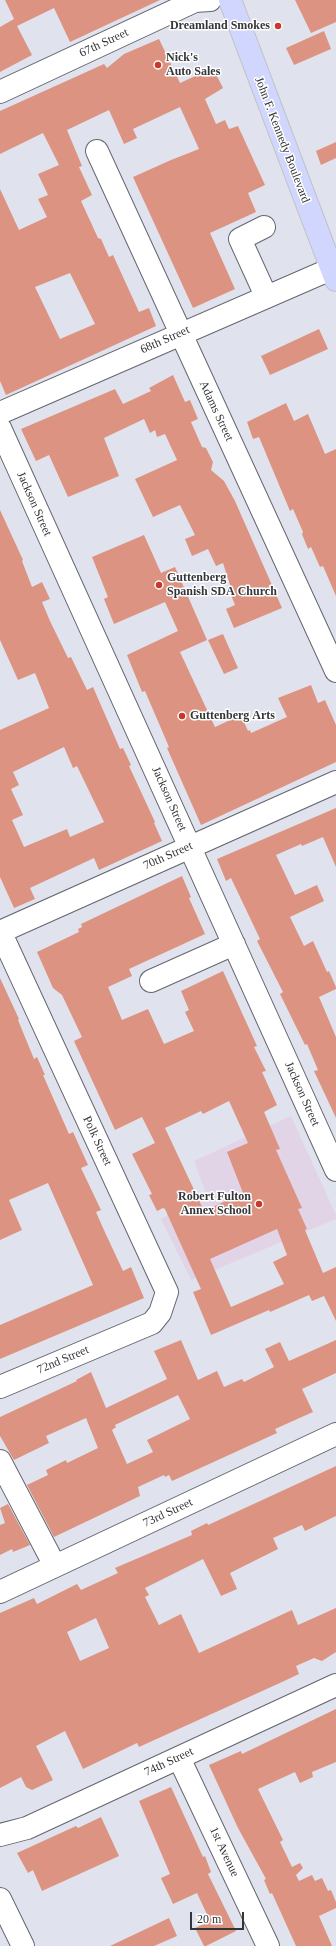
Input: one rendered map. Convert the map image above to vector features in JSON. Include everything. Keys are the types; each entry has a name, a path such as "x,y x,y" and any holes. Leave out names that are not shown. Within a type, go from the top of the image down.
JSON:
{"main road":[{"name":"John F. Kennedy Boulevard","path":"230,0 333,274"}],"street":[{"name":"67th Street","path":"0,92 195,1 210,0"},
{"name":"Adams Street","path":"97,151 336,672"},
{"path":"264,227 240,239 266,296"},
{"name":"68th Street","path":"0,413 266,296 333,274"},
{"name":"Jackson Street","path":"0,428 336,1170"},
{"name":"70th Street","path":"0,932 336,782"},
{"name":"Polk Street","path":"0,932 167,1292 160,1313 152,1323 126,1333"},
{"path":"151,981 234,944"},
{"name":"72nd Street","path":"0,1387 126,1333"},
{"name":"73rd Street","path":"0,1592 336,1434"},
{"path":"0,1461 54,1566"},
{"name":"74th Street","path":"0,1835 27,1828 336,1685"},
{"name":"1st Avenue","path":"179,1758 268,1946"},
{"path":"0,1899 23,1946"}],"shaded area":[{"name":"Robert Fulton Annex School","path":"291,1116 336,1215 336,1219 191,1280 161,1219 206,1194 194,1161"}],"building":[{"path":"5,0 160,0 70,42 54,8 17,26 32,55 0,72 0,27 14,19"},
{"path":"295,0 336,0 336,22 311,33"},
{"path":"324,31 331,49 294,65 286,48"},
{"path":"159,39 180,83 213,68 223,88 205,99 216,124 225,120 229,129 238,126 265,185 248,193 256,212 210,233 235,289 193,308 133,177 199,149 180,107 133,129 137,138 124,144 109,110 67,130 82,166 79,167 92,195 81,201 98,238 101,239 109,257 113,255 139,312 149,308 156,326 6,395 0,381 0,189 19,230 47,217 38,199 48,195 38,174 59,165 43,133 0,154 0,111 104,64 107,68 124,54","holes":["70,273 95,324 60,339 35,287"]},
{"path":"336,142 336,158 321,165 316,151"},
{"path":"319,329 328,349 270,375 261,356"},
{"path":"173,375 185,402 190,400 198,419 191,422 202,447 206,448 213,462 211,470 224,481 235,501 282,608 234,628 226,609 235,605 229,590 231,588 223,563 216,566 208,549 192,556 185,539 195,535 180,505 153,517 135,479 177,460 165,434 157,437 155,430 150,433 144,419 104,438 119,476 68,497 49,455 36,461 21,429 115,389 123,404 151,391 149,388"},
{"path":"286,403 294,421 308,414 325,454 336,449 336,596 323,566 320,567 311,547 308,549 302,534 303,532 293,509 290,511 259,437 253,439 247,422"},
{"path":"0,510 23,560 22,561 32,587 42,582 50,599 42,602 50,621 68,658 71,657 87,690 93,687 120,749 123,748 131,765 129,766 155,822 154,823 162,841 99,870 94,858 30,888 35,899 14,908 0,877 0,730 49,708 35,673 18,680 0,640","holes":["64,747 73,768 77,766 104,822 70,837 67,829 24,847 12,820 23,815 11,789 19,785 13,772"]},
{"path":"144,535 161,573 175,567 207,640 180,652 215,727 241,715 248,731 250,730 251,733 287,717 278,698 311,685 318,703 325,700 336,725 336,762 201,825 167,748 169,747 145,691 142,692 127,655 178,631 165,602 114,624 104,599 108,597 92,557"},
{"path":"223,634 238,668 224,674 208,640"},
{"path":"336,808 336,867 323,837 302,846 301,844 276,855 295,895 317,885 324,901 290,917 304,946 313,941 327,972 329,971 336,987 336,989 319,997 336,1037 336,1118 314,1071 318,1070 307,1044 305,1045 280,994 283,992 257,941 260,939 231,878 226,881 217,859"},
{"path":"182,876 191,897 189,898 205,934 129,969 132,976 108,987 122,1020 148,1009 164,1044 194,1031 185,1012 189,1010 181,991 223,971 257,1046 254,1047 266,1071 262,1072 277,1105 264,1112 280,1149 276,1150 302,1208 298,1209 307,1229 305,1230 323,1273 336,1267 336,1321 324,1296 312,1301 309,1295 270,1312 269,1310 211,1335 193,1292 201,1289 165,1209 163,1208 157,1211 149,1195 152,1194 132,1154 155,1143 142,1117 115,1130 74,1041 82,1037 62,995 53,988 37,952 79,932 78,929 82,927 81,924","holes":["229,1101 248,1143 227,1152 243,1193 204,1211 165,1128 201,1111 203,1114","277,1229 287,1255 273,1262 284,1284 231,1307 210,1259"]},
{"path":"0,978 19,1019 18,1020 34,1059 37,1057 45,1075 43,1075 69,1134 73,1132 88,1165 81,1168 101,1210 96,1212 103,1228 123,1271 131,1267 144,1298 0,1359 0,1325 93,1285 48,1183 9,1200 22,1230 0,1240"},
{"path":"181,1340 198,1380 217,1371 224,1387 242,1379 244,1382 274,1367 265,1349 280,1342 289,1361 336,1340 336,1373 302,1389 313,1412 275,1429 277,1433 172,1481 169,1475 165,1477 164,1475 138,1487 140,1496 54,1537 27,1485 48,1475 46,1470 66,1460 67,1463 98,1448 86,1418 46,1436 49,1443 14,1460 0,1436 0,1417 77,1381 76,1380 91,1372 106,1408 167,1379 154,1351","holes":["178,1395 190,1419 147,1440 153,1452 127,1464 112,1430 116,1427 115,1425"]},
{"path":"336,1466 336,1516 305,1531 302,1525 273,1538 278,1549 230,1573 237,1589 221,1596 203,1559 145,1588 149,1595 145,1597 159,1625 181,1614 199,1653 292,1610 298,1625 336,1608 336,1652 322,1661 314,1658 296,1666 299,1674 282,1682 139,1747 137,1743 83,1769 65,1731 36,1746 53,1780 32,1790 26,1787 21,1777 0,1788 0,1613 34,1598 37,1604 77,1584 81,1590 118,1573 115,1568 192,1535 191,1531 207,1523 208,1525","holes":["96,1618 109,1648 80,1661 67,1632"]},
{"path":"8,1504 30,1545 13,1552 12,1549 0,1555 0,1525 5,1523 0,1508"},
{"path":"336,1709 336,1762 312,1772 313,1777 300,1783 295,1772 258,1789 283,1840 280,1842 292,1867 300,1863 303,1868 296,1875 299,1881 312,1875 315,1881 322,1878 328,1891 331,1890 336,1902 336,1908 319,1916 332,1946 296,1946 272,1893 270,1894 264,1880 266,1879 238,1828 209,1765 241,1751 242,1754"},
{"path":"171,1787 203,1857 205,1856 211,1872 208,1874 236,1931 206,1946 204,1946 195,1928 210,1921 197,1893 173,1904 161,1878 170,1874 139,1801"},
{"path":"101,1817 119,1856 42,1891 33,1870 28,1873 17,1853 76,1826 78,1828"},
{"path":"169,1918 177,1936 154,1946 110,1946"}],"place":[{"name":"Dreamland Smokes","path":"278,26"},
{"name":"Nick's Auto Sales","path":"158,65"},
{"name":"Guttenberg Spanish SDA Church","path":"159,585"},
{"name":"Guttenberg Arts","path":"182,716"},
{"name":"Robert Fulton Annex School","path":"259,1204"}]}
